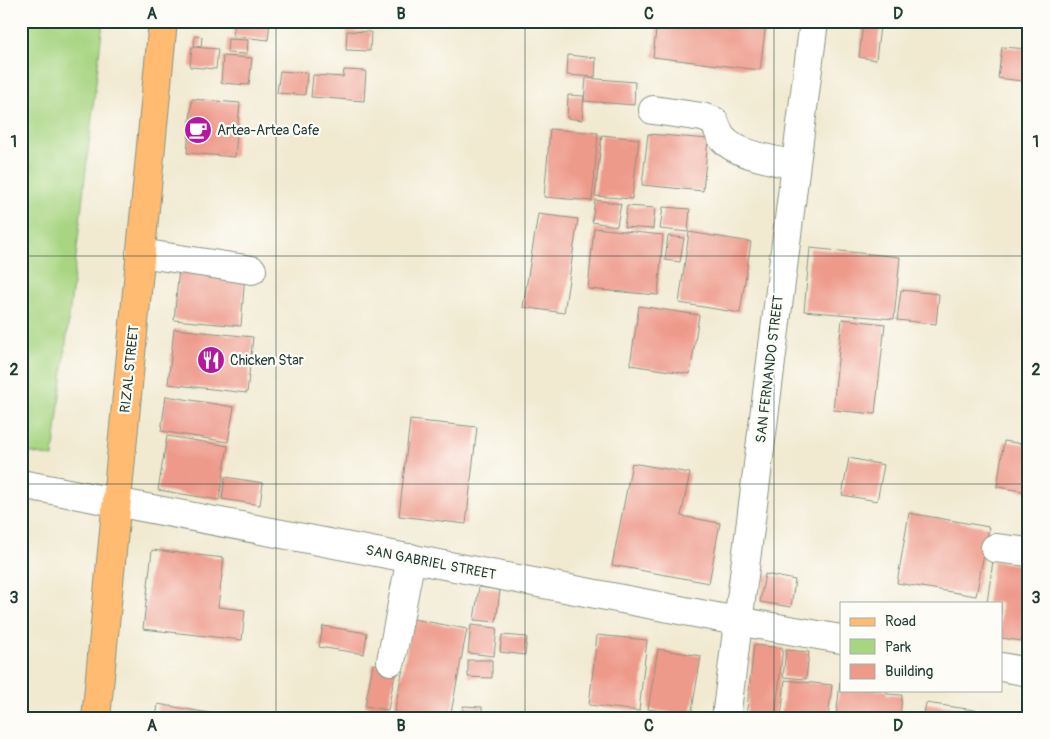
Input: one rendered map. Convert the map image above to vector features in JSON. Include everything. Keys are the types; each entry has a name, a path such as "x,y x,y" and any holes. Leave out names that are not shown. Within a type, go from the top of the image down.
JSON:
{"main road":[{"name":"RIZAL STREET","path":"96,718 163,21"}],"street":[{"name":"SAN FERNANDO STREET","path":"726,718 814,21"},
{"path":"653,110 714,121 723,139 737,148 795,165"},
{"path":"140,254 252,270"},
{"name":"SAN GABRIEL STREET","path":"21,484 737,621 840,639"},
{"path":"995,548 1029,552"},
{"path":"391,661 411,558"},
{"path":"1002,667 1029,672"}],"green space":[{"path":"21,21 103,21 53,457 21,451"}],"building":[{"path":"235,21 270,22 268,40 233,36"},
{"path":"657,21 766,22 760,70 653,57"},
{"path":"863,24 880,26 876,60 859,57"},
{"path":"347,31 371,32 370,51 346,50"},
{"path":"195,36 202,37 201,47 194,46"},
{"path":"228,39 248,40 247,54 227,53"},
{"path":"192,47 218,49 216,69 190,67"},
{"path":"1002,47 1029,49 1029,82 998,78"},
{"path":"568,55 596,58 595,77 567,75"},
{"path":"223,56 252,58 249,85 221,83"},
{"path":"344,70 366,71 364,101 311,97 313,75 343,77"},
{"path":"280,71 307,73 305,95 277,93"},
{"path":"586,78 635,82 634,105 584,101"},
{"path":"568,95 584,96 582,120 567,118"},
{"path":"192,99 240,103 235,157 187,153"},
{"path":"550,129 598,133 592,201 544,197"},
{"path":"648,134 708,139 703,191 642,185"},
{"path":"602,135 639,139 632,199 595,196"},
{"path":"595,200 621,204 617,226 592,222"},
{"path":"627,206 655,208 653,229 624,227"},
{"path":"663,207 690,209 688,232 660,229"},
{"path":"538,214 578,219 564,313 523,307"},
{"path":"594,228 663,235 658,295 588,289"},
{"path":"689,232 751,242 740,313 679,303"},
{"path":"668,236 684,238 680,262 665,260"},
{"path":"810,248 900,257 894,319 804,311"},
{"path":"179,268 245,274 241,326 174,320"},
{"path":"901,290 939,294 936,324 897,320"},
{"path":"639,306 699,315 690,374 630,365"},
{"path":"842,319 885,324 875,414 833,410"},
{"name":"Chicken Star","path":"174,329 253,337 247,393 168,384"},
{"path":"166,396 234,407 228,442 161,431"},
{"path":"410,420 477,427 466,524 399,516"},
{"path":"167,436 228,446 219,500 158,490"},
{"path":"1004,441 1029,445 1029,492 997,487"},
{"path":"849,458 884,465 877,501 842,495"},
{"path":"632,463 690,473 681,516 720,523 709,583 612,565"},
{"path":"225,477 263,483 260,505 222,499"},
{"path":"909,513 989,527 976,596 897,583"},
{"path":"152,550 224,558 218,607 245,610 242,640 143,629"},
{"path":"993,561 1029,566 1029,642 1002,638 1002,602 987,602"},
{"path":"765,574 795,580 791,607 760,602"},
{"path":"479,587 500,590 496,622 474,620"},
{"path":"413,619 467,629 450,718 393,718"},
{"path":"471,625 497,628 494,656 468,653"},
{"path":"323,626 367,633 364,654 319,647"},
{"path":"502,635 527,637 525,655 500,652"},
{"path":"597,635 647,640 639,711 589,705"},
{"path":"754,645 783,648 775,718 746,718"},
{"path":"658,649 701,656 691,716 648,709"},
{"path":"786,650 809,652 806,679 783,677"},
{"path":"468,660 492,660 492,678 468,677"},
{"path":"373,664 396,668 388,710 365,706"},
{"path":"785,680 832,685 828,718 781,718"},
{"path":"840,682 840,692 887,692 887,694 902,695 900,718 836,718"},
{"path":"926,703 988,712 987,718 923,718"},
{"path":"158,704 232,717 232,718 156,718"},
{"path":"463,706 482,707 482,718 463,718"}],"place":[{"name":"Artea-Artea Cafe","path":"198,130"},
{"name":"Chicken Star","path":"211,360"}]}
